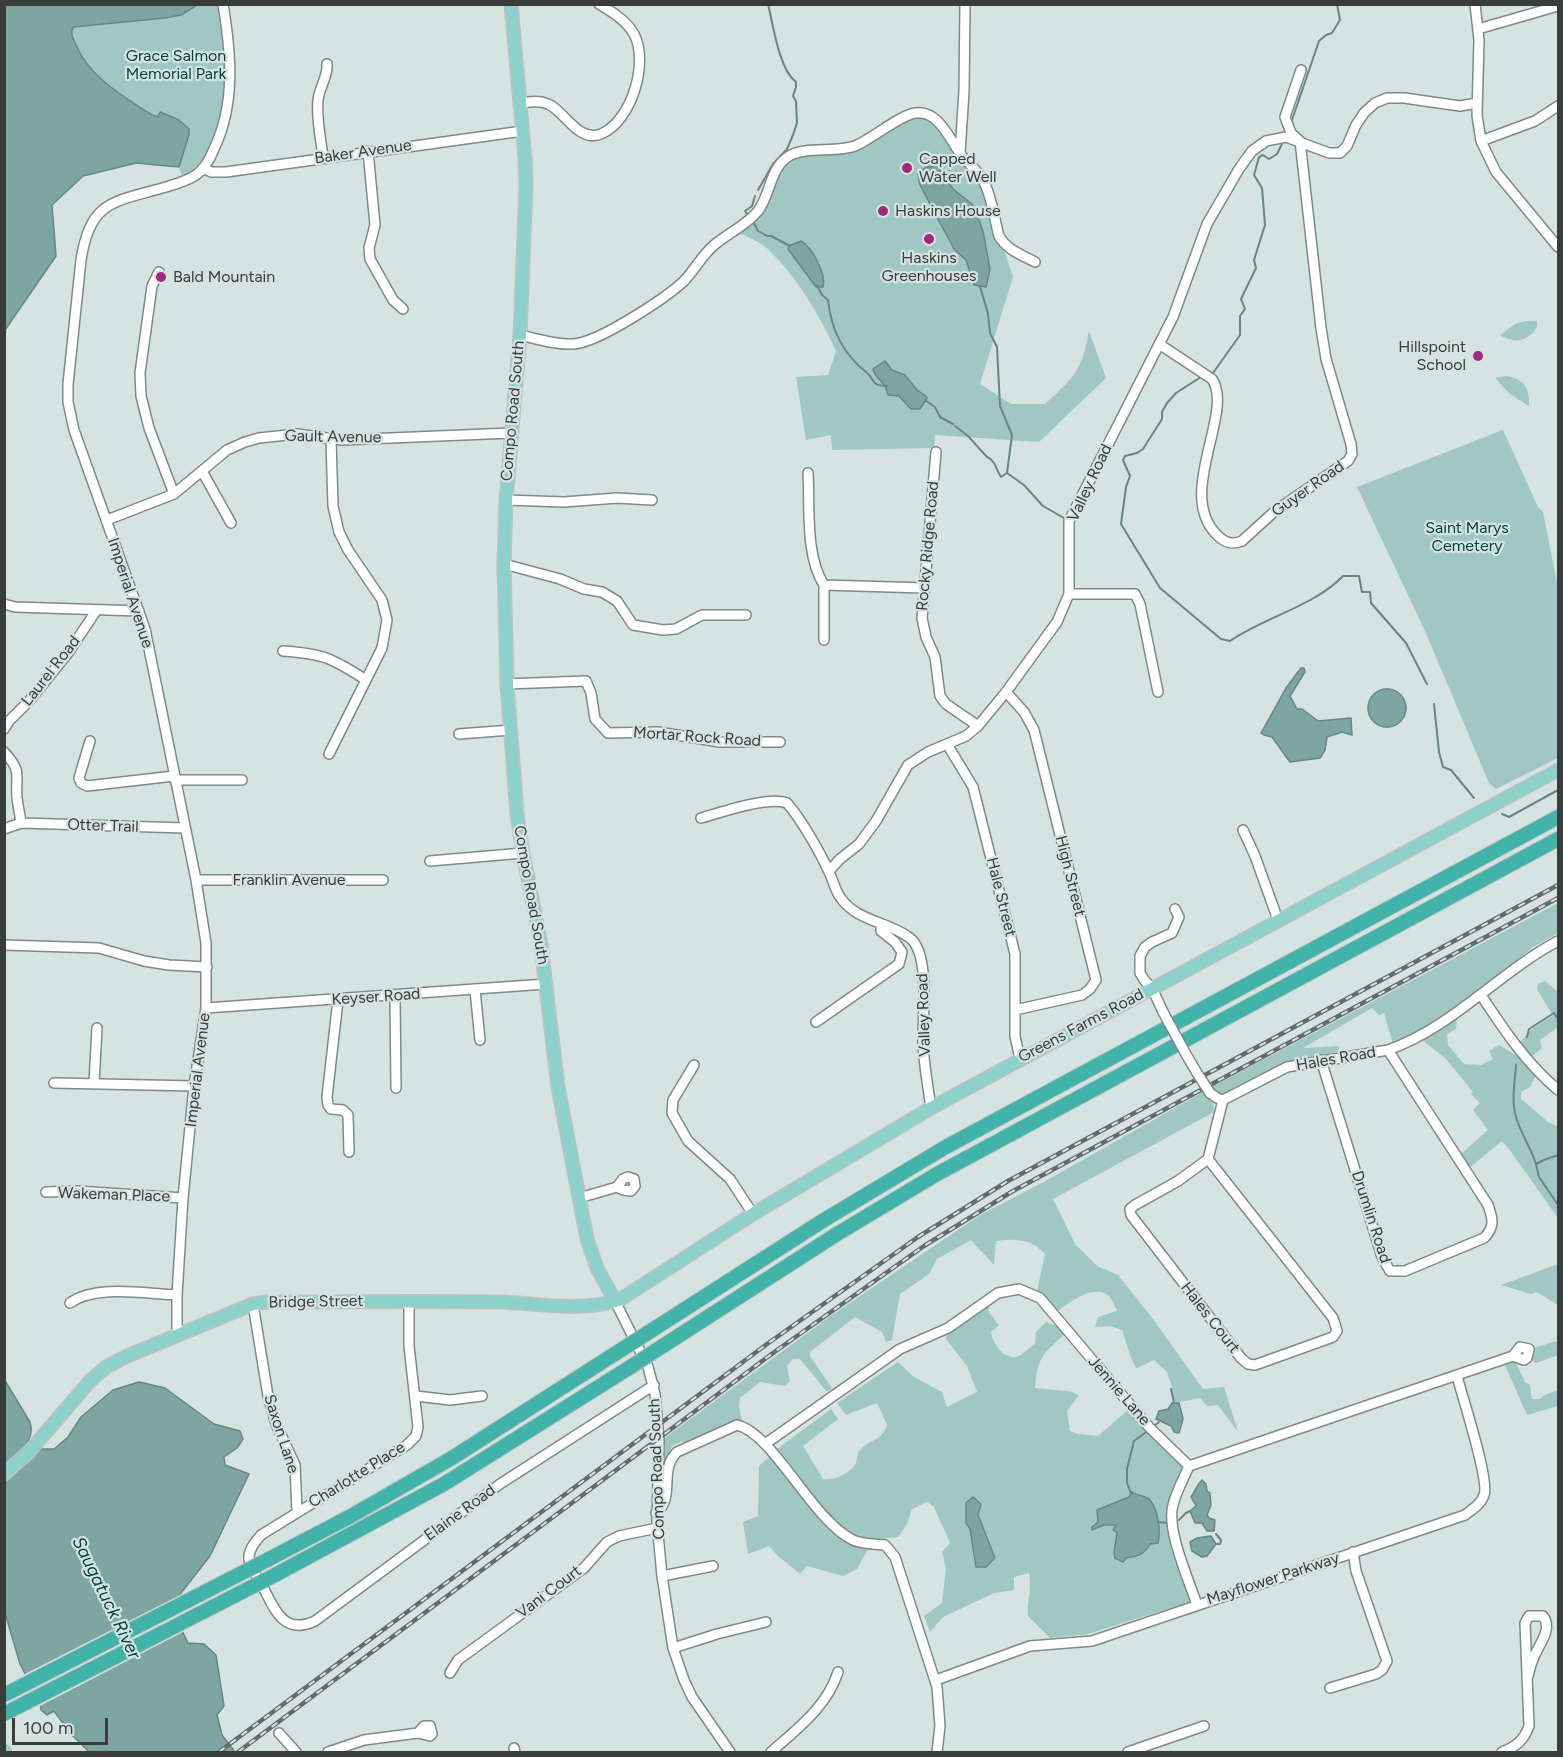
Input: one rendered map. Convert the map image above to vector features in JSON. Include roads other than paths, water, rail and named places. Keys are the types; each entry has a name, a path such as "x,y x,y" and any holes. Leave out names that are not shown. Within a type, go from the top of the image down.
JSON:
{"highway":[{"path":"4,1695 371,1505 452,1458 824,1220 944,1148 1558,817"},
{"path":"4,1714 275,1575 444,1484 817,1246 916,1186 1558,839"}],"main road":[{"name":"Compo Road South","path":"511,4 521,102 526,185 520,335 506,500 504,564 507,684 517,814 541,945 558,1087 579,1198 590,1249 615,1301"},
{"name":"Greens Farms Road","path":"615,1301 635,1292 753,1214 931,1108 1558,770"},
{"name":"Bridge Street","path":"4,1474 29,1452 90,1381 106,1367 254,1304 267,1302 502,1302 575,1306 615,1301"}],"street":[{"path":"203,168 218,142 228,105 230,60 223,4"},
{"path":"521,102 548,104 580,131 591,135 602,134 619,120 635,90 640,51 633,32 627,25 618,16 599,4"},
{"path":"960,153 965,4"},
{"path":"1475,4 1478,28 1477,103 1481,141 1496,172 1558,247"},
{"path":"1478,28 1558,6"},
{"path":"323,157 317,104 319,90 328,71 327,64"},
{"path":"1300,141 1291,133 1285,117 1301,70"},
{"name":"Valley Road","path":"931,1108 923,1045 924,984 920,951 912,939 851,910 840,896 829,871 840,859 860,844 908,765 928,752 966,736 978,726 1057,622 1069,594 1069,521 1179,304 1203,234 1230,182 1256,147 1281,137 1300,141 1329,153 1340,153 1347,146 1356,124 1364,113 1375,103 1387,98 1398,97 1460,106 1477,103"},
{"path":"1481,141 1535,121 1558,106"},
{"path":"520,335 559,343 582,343 606,332 675,288 712,247 758,212 777,168 791,155 851,147 914,113 928,114 946,131 960,153 984,180 999,236 1003,243 1011,250 1035,262"},
{"path":"946,131 962,127"},
{"name":"Baker Avenue","path":"203,168 211,172 226,172 523,131"},
{"name":"Guyer Road","path":"1160,344 1212,379 1216,385 1217,402 1202,478 1202,492 1204,513 1208,522 1223,540 1235,544 1242,542 1275,511 1348,461 1352,454 1351,444 1326,358 1321,328 1300,141"},
{"path":"368,151 375,225 369,248 370,259 393,300 403,309"},
{"name":"Imperial Avenue","path":"177,1336 183,1198 194,1086 206,1008 206,943 196,880 149,648 139,611 74,430 68,402 68,370 81,260 86,233 92,220 108,206 186,180 203,168"},
{"path":"159,272 152,286 140,384 146,418 174,494"},
{"name":"Gault Avenue","path":"106,520 174,494 227,450 259,438 297,434 331,440 511,433"},
{"path":"329,754 382,648 387,620 382,600 348,550 339,532 333,506 331,440"},
{"name":"Rocky Ridge Road","path":"936,452 922,618 926,637 935,657 940,696 946,704 978,726"},
{"path":"202,471 231,524"},
{"path":"808,473 813,559 818,576 824,585 824,640"},
{"path":"506,500 564,502 617,498 652,500"},
{"path":"504,564 560,579 584,589 602,592 617,601 633,625 663,630 676,628 702,615 746,615"},
{"path":"824,585 924,588"},
{"path":"1069,594 1135,594 1140,604 1158,692"},
{"path":"4,604 15,607 139,611"},
{"name":"Laurel Road","path":"4,729 68,653 96,610"},
{"path":"283,651 324,656 366,680"},
{"name":"Mortar Rock Road","path":"507,684 586,681 591,693 595,719 608,733 658,732 720,742 780,742"},
{"name":"High Street","path":"1006,692 1024,712 1034,730 1096,980 1082,995 1015,1010"},
{"path":"459,734 511,730"},
{"path":"90,741 79,778 81,783 87,786 175,778 242,780"},
{"name":"Hale Street","path":"947,744 973,787 1015,954 1015,1041 1020,1059"},
{"path":"4,752 14,763 19,777 17,796 21,823"},
{"path":"701,818 778,800 787,802 829,871"},
{"name":"Otter Trail","path":"4,829 21,823 185,828"},
{"path":"1243,830 1278,920"},
{"path":"430,861 523,854"},
{"name":"Franklin Avenue","path":"196,880 383,880"},
{"path":"1175,909 1179,917 1172,933 1145,947 1140,956 1140,973 1152,988 1187,1056 1210,1093 1223,1100 1208,1158"},
{"path":"816,1022 899,964 902,952 895,942 881,931 881,924"},
{"name":"Hales Road","path":"1223,1100 1278,1071 1298,1064 1388,1050 1410,1042 1434,1029 1558,941"},
{"path":"4,945 99,948 144,961 207,967"},
{"name":"Keyser Road","path":"206,1008 546,984"},
{"path":"475,990 480,1040"},
{"path":"395,994 396,1088"},
{"path":"1481,995 1529,1063 1558,1090"},
{"path":"338,1000 327,1097 328,1105 332,1109 343,1110 348,1115 349,1152"},
{"path":"94,1083 97,1028"},
{"name":"Drumlin Road","path":"1321,1060 1382,1257 1390,1271 1405,1271 1484,1238 1494,1223 1488,1205 1388,1050"},
{"path":"694,1065 673,1100 672,1113 688,1141 730,1179 753,1214"},
{"path":"54,1083 194,1086"},
{"name":"Hales Court","path":"1208,1158 1333,1318 1337,1331 1333,1337 1255,1365 1248,1364 1131,1215 1130,1209 1135,1204 1178,1181 1208,1158"},
{"path":"579,1198 617,1187"},
{"name":"Wakeman Place","path":"46,1192 77,1191 183,1198"},
{"name":"Jennie Lane","path":"765,1444 900,1348 948,1328 998,1293 1019,1289 1040,1298 1149,1427 1190,1466"},
{"path":"70,1304 79,1297 109,1292 177,1295"},
{"name":"Compo Road South","path":"615,1301 642,1354 654,1385 659,1440 657,1528 673,1648 692,1697 730,1752"},
{"path":"409,1302 409,1346 416,1396 450,1400 482,1396"},
{"name":"Saxon Lane","path":"254,1304 268,1396 276,1424 295,1465 297,1512"},
{"path":"1197,1605 1176,1544 1172,1506 1190,1466 1514,1356"},
{"name":"Mayflower Parkway","path":"936,1680 1030,1646 1092,1641 1465,1515 1479,1504 1486,1492 1484,1474 1457,1376"},
{"name":"Elaine Road","path":"297,1512 261,1535 251,1548 249,1561 273,1607 285,1622 295,1626 306,1626 500,1484 654,1385"},
{"name":"Charlotte Place","path":"297,1512 407,1445 416,1436 418,1427 416,1396"},
{"path":"656,1513 665,1501 670,1459 677,1452 737,1425 744,1427 765,1444 835,1528 854,1541 885,1545 896,1557 936,1680 940,1726 937,1752"},
{"name":"Vani Court","path":"450,1673 458,1660 577,1574 607,1542 619,1536 657,1528"},
{"path":"1330,1688 1376,1674 1382,1670 1387,1661 1356,1571 1353,1552"},
{"path":"1340,1557 1356,1571"},
{"path":"662,1576 713,1566"},
{"path":"1502,1752 1517,1745 1526,1736 1529,1726 1526,1620 1532,1615 1543,1616 1547,1627 1528,1676"},
{"path":"673,1648 766,1622"},
{"path":"771,1752 809,1718 826,1698 838,1672"},
{"path":"1128,1752 1204,1726"},
{"path":"279,1733 296,1752"},
{"path":"328,1752 364,1740 418,1733"}],"water":[{"path":"5,4 197,5 181,15 165,18 73,27 72,36 82,56 98,76 152,115 158,117 160,112 179,120 189,129 189,135 179,167 136,163 83,176 52,205 56,256 5,330"},
{"path":"937,166 953,189 972,204 976,212 983,231 990,269 986,287 974,285 966,260 954,249 920,185 918,174 926,167"},
{"path":"801,241 810,249 818,262 823,276 823,287 816,287 788,249 789,246"},
{"path":"885,361 892,370 905,375 917,390 926,396 920,409 911,409 899,396 888,395 885,386 873,369"},
{"path":"1301,668 1304,668 1305,672 1290,696 1297,709 1302,709 1318,721 1351,718 1352,735 1342,732 1327,737 1325,750 1320,758 1290,762 1272,737 1261,733 1286,688"},
{"path":"1387,689 1401,694 1406,708 1401,722 1387,727 1373,722 1368,708 1373,694"},
{"name":"Saugatuck River","path":"4,1379 30,1422 30,1435 24,1448 33,1457 41,1449 54,1449 68,1437 81,1417 113,1390 139,1382 165,1388 214,1424 240,1431 243,1439 237,1448 224,1457 225,1465 249,1474 210,1556 181,1593 175,1616 188,1643 204,1644 216,1655 224,1706 217,1715 222,1735 235,1752 89,1752 71,1734 54,1711 47,1715 41,1710 40,1703 20,1664 5,1613"},
{"path":"1172,1403 1179,1403 1183,1419 1179,1433 1174,1432 1171,1426 1156,1419 1159,1411 1168,1409"},
{"path":"1202,1480 1210,1493 1211,1505 1207,1515 1215,1520 1214,1531 1207,1531 1202,1523 1195,1523 1190,1511 1196,1506 1191,1497"},
{"path":"1132,1492 1148,1498 1153,1504 1158,1520 1159,1538 1158,1543 1150,1544 1143,1553 1126,1558 1123,1562 1115,1558 1117,1533 1113,1530 1116,1525 1104,1525 1092,1530 1092,1527 1098,1522 1097,1510 1129,1497"},
{"path":"973,1497 981,1504 978,1515 995,1558 986,1567 976,1567 970,1529 966,1523 966,1503"},
{"path":"1211,1536 1216,1544 1207,1556 1202,1557 1192,1551 1190,1542 1197,1538"}],"waterway":[{"path":"758,190 773,164 787,149 797,123 796,101 793,96 796,82 785,68 781,57 768,4"},
{"path":"1292,120 1319,41 1332,33 1340,20 1337,4"},
{"path":"1213,373 1240,335 1240,316 1245,309 1241,299 1256,268 1254,260 1265,225 1262,188 1254,175 1259,157 1263,155 1269,159 1277,154 1283,142"},
{"path":"748,216 745,211 752,206 755,196"},
{"path":"753,221 758,231"},
{"path":"760,232 790,246"},
{"path":"817,285 822,295 828,300 835,331 845,349 875,384 887,386"},
{"path":"980,286 988,314 990,333 997,347 1000,406 1012,435 1007,473 1024,485 1043,506 1064,518"},
{"path":"1201,377 1176,393 1167,403 1162,412 1162,419 1143,449 1125,456 1123,460 1130,476 1126,487 1121,524 1160,588 1221,639 1230,641 1319,595 1343,576 1359,576 1362,592 1370,592 1371,603 1406,643 1427,684"},
{"path":"925,400 935,407 940,417 953,424"},
{"path":"955,426 992,461 1001,477 1007,473"},
{"path":"1434,704 1439,752 1443,767 1451,770 1474,798"},
{"path":"1502,814 1509,817 1558,790"},
{"path":"1527,1037 1529,1029 1554,1013 1558,1019"},
{"path":"1516,1065 1515,1111 1536,1164"},
{"path":"1558,1155 1536,1164 1539,1177 1558,1205"},
{"path":"1171,1389 1174,1403"},
{"path":"1154,1426 1159,1422"},
{"path":"1131,1493 1127,1483 1127,1469 1134,1441 1146,1432"},
{"path":"1179,1520 1190,1511"},
{"path":"1158,1522 1168,1523"},
{"path":"1216,1534 1221,1540 1220,1544 1216,1544"}],"railway":[{"path":"219,1752 767,1344 918,1237 1008,1181 1558,885"},
{"path":"238,1752 773,1353 924,1246 1013,1191 1558,898"}],"place":[{"name":"Capped Water Well","path":"907,168"},
{"name":"Haskins House","path":"883,211"},
{"name":"Haskins Greenhouses","path":"929,239"},
{"name":"Bald Mountain","path":"161,277"},
{"name":"Hillspoint School","path":"1478,356"}],"park label":[{"name":"Grace Salmon Memorial Park","path":"176,65"},
{"name":"Saint Marys Cemetery","path":"1467,537"}]}
